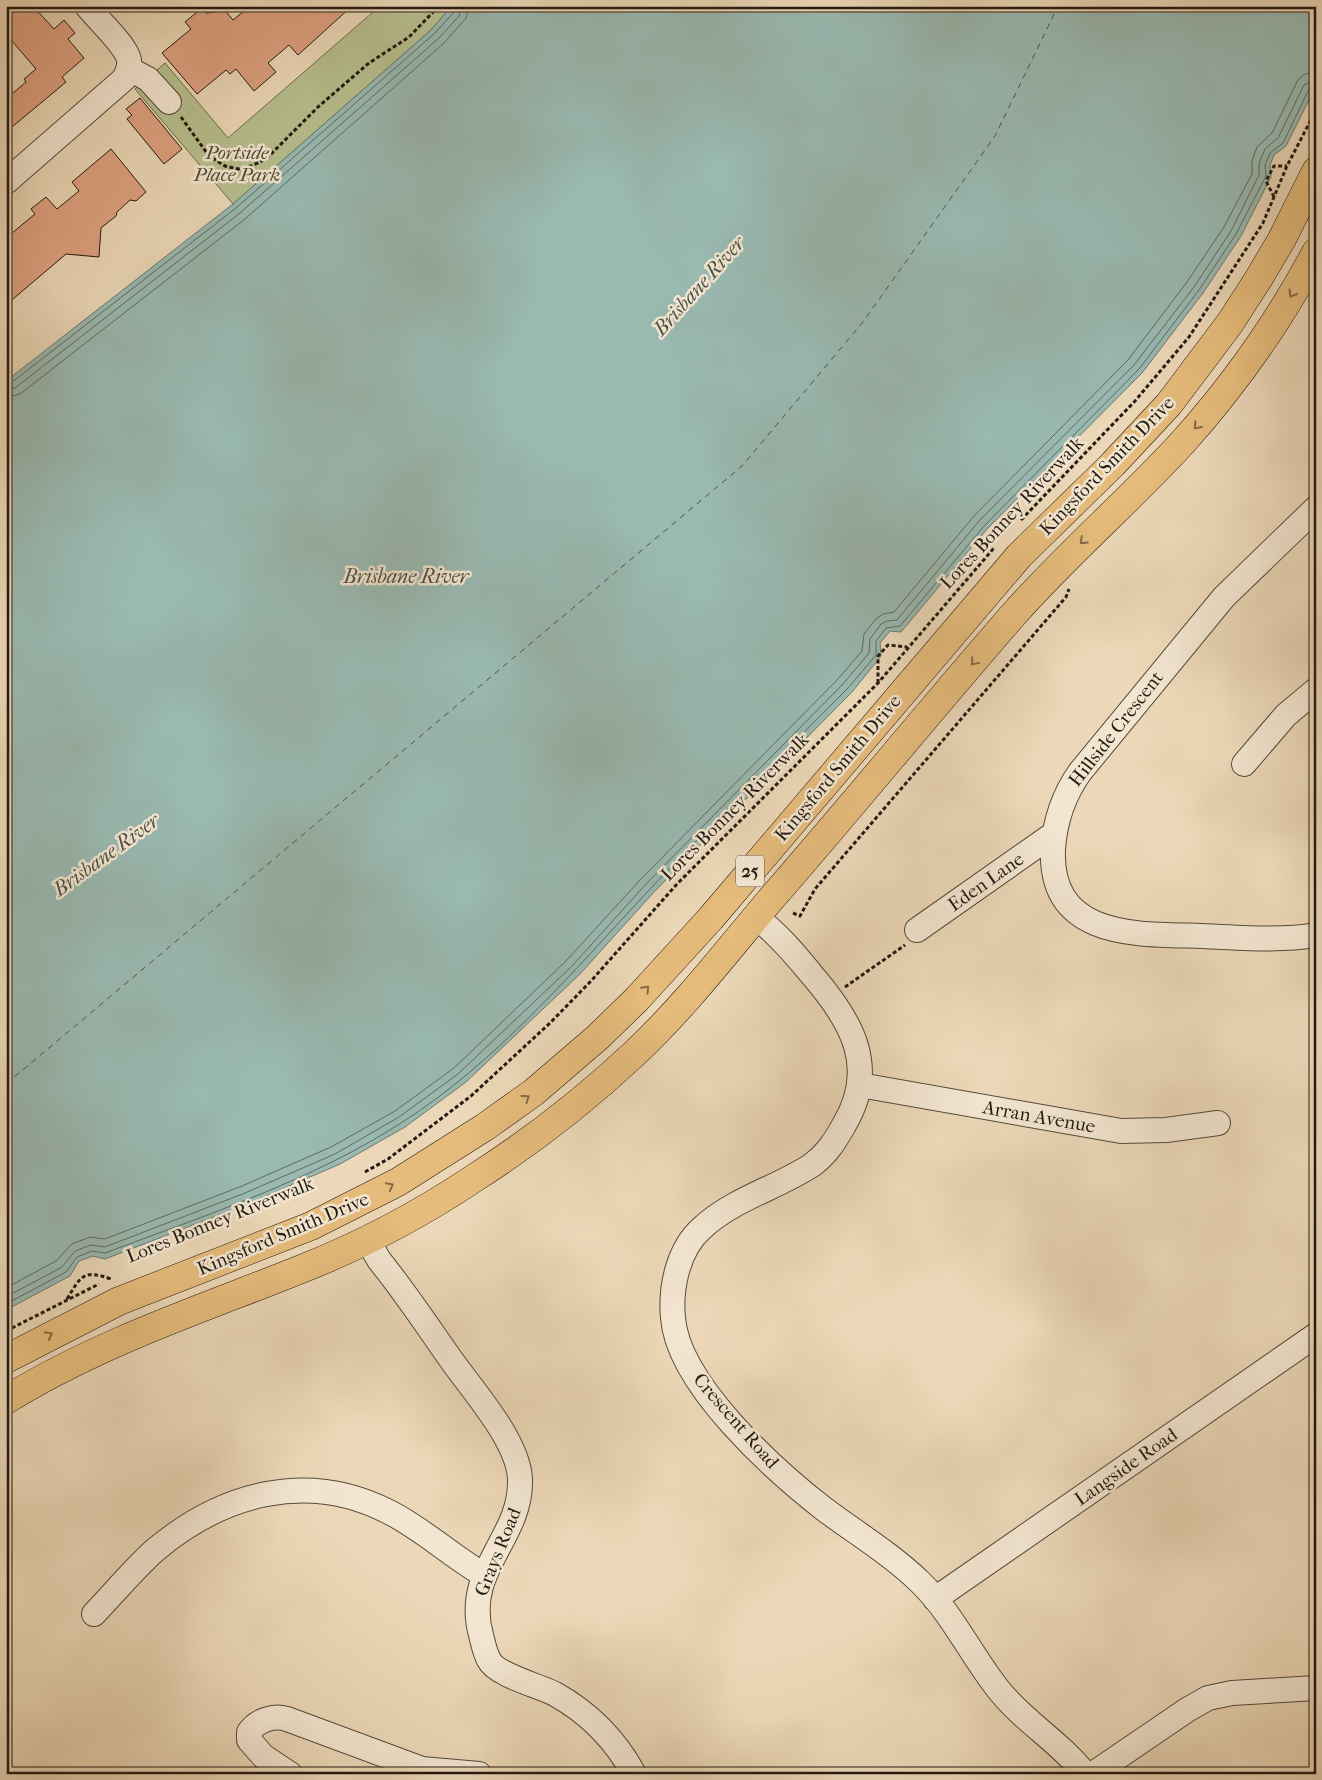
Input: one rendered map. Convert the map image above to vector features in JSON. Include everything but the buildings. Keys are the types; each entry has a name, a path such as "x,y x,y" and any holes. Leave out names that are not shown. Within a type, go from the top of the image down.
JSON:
{"highway":[{"name":"Kingsford Smith Drive","path":"6,1359 119,1301 311,1226 398,1182 485,1128 534,1092 586,1048 637,999 711,918 1019,556 1113,464 1168,404 1230,323 1259,278 1282,239 1316,171"},
{"name":"Kingsford Smith Drive","path":"6,1400 68,1365 117,1341 303,1268 399,1224 471,1181 567,1111 635,1052 699,986 1015,613 1073,551 1154,473 1207,414 1266,335 1316,252"}],"street":[{"path":"6,182 117,87 129,69 129,59 124,50 87,6"},
{"path":"129,69 148,79 174,108"},
{"name":"Hillside Crescent","path":"1314,938 1168,936 1126,933 1098,926 1074,910 1059,888 1054,865 1054,833 1066,795 1090,760 1224,597 1316,508"},
{"path":"1244,764 1283,719 1316,690"},
{"name":"Eden Lane","path":"912,937 1054,833"},
{"name":"Crescent Road","path":"756,918 783,940 843,1014 852,1032 860,1085 853,1109 830,1149 812,1164 723,1212 701,1228 688,1244 680,1261 674,1293 673,1318 677,1340 686,1363 699,1383 730,1421 776,1468 822,1507 910,1573 935,1599 998,1690 1060,1746 1085,1774"},
{"name":"Arran Avenue","path":"860,1085 1121,1131 1160,1131 1218,1123"},
{"name":"Grays Road","path":"367,1239 379,1260 501,1431 516,1458 520,1475 519,1496 504,1537 484,1575 478,1598 477,1614 484,1647 491,1664 500,1670 554,1694 580,1710 610,1738 634,1774"},
{"name":"Langside Road","path":"935,1599 1316,1334"},
{"path":"94,1614 148,1557 178,1534 238,1501 259,1495 291,1490 327,1491 375,1506 400,1518 444,1550 484,1575"},
{"path":"1093,1774 1197,1703 1208,1698 1232,1693 1316,1688"},
{"path":"290,1774 257,1750 249,1740 249,1732 262,1720 284,1718 422,1769 479,1774"}],"path":[{"path":"174,108 209,156 225,166 238,169 251,166 266,159 318,106 369,63 409,38 439,6"},
{"name":"Lores Bonney Riverwalk","path":"1014,528 1129,408 1189,337 1246,251 1274,198 1287,166 1316,110"},
{"path":"1274,198 1266,181 1274,166 1287,166"},
{"name":"Lores Bonney Riverwalk","path":"362,1173 388,1160 471,1096 506,1065 591,981 677,884 878,683 1000,542"},
{"path":"793,913 800,916 815,889 1066,597"},
{"path":"878,683 878,656 888,645 908,647"},
{"path":"849,984 912,937"},
{"path":"67,1299 77,1280 82,1277 96,1274 111,1279"},
{"name":"Lores Bonney Riverwalk","path":"6,1331 67,1299 120,1276"}],"green space":[{"name":"Portside Place Park","path":"380,6 452,6 431,30 233,204 135,89 165,63 228,138"}],"water":[{"name":"Brisbane River","path":"452,6 1316,6 1316,86 1286,146 1274,155 1270,165 1271,177 1241,236 1203,293 1142,373 987,529 901,632 890,631 880,643 881,656 852,692 654,892 580,974 466,1082 405,1127 340,1164 250,1203 105,1259 93,1256 79,1261 70,1276 6,1310 6,381 233,204 431,30"}],"ferry route":[{"path":"6,1084 742,466 863,322 995,136 1058,6"}]}
